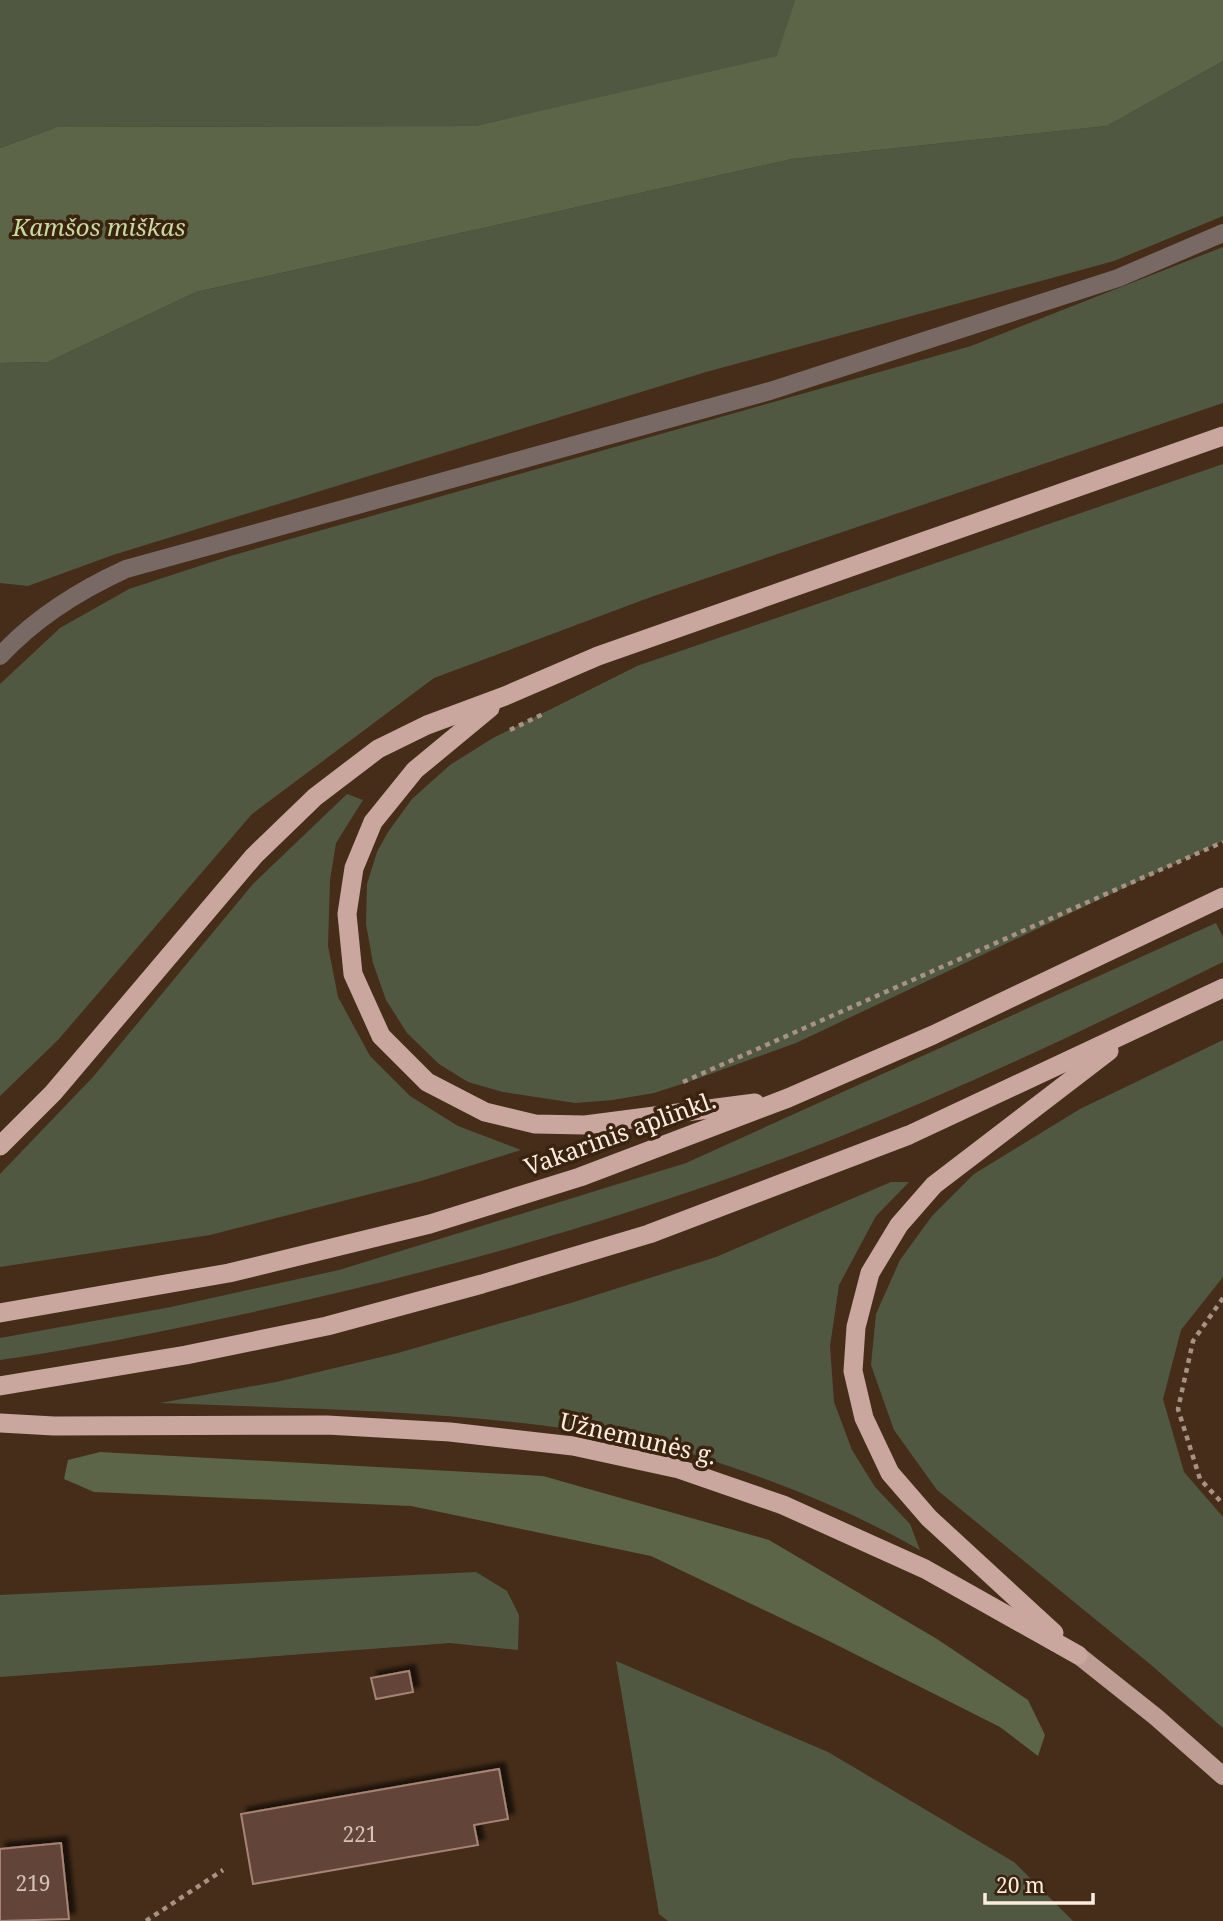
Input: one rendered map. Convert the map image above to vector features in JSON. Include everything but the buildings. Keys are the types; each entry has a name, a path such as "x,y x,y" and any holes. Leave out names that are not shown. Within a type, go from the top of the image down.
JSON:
{"highway":[{"path":"0,1146 53,1093 254,856 315,797 378,749 427,725 505,696 598,656 1223,436"},
{"path":"505,696 415,770 373,822 354,868 347,914 353,974 381,1036 427,1082 485,1112 536,1124 585,1125 788,1098"},
{"name":"Vakarinis aplinkl.","path":"0,1313 229,1273 430,1224 580,1178 788,1098 933,1035 1223,897"},
{"path":"0,1386 186,1355 327,1326 482,1284 649,1234 909,1135 1223,988"},
{"path":"1078,1655 929,1518 890,1472 863,1418 853,1371 856,1327 870,1273 899,1225 934,1185 1138,1030"},
{"name":"Užnemunės g.","path":"0,1423 54,1426 327,1425 450,1432 573,1446 679,1469 783,1505 925,1569 1078,1655"}],"main road":[{"name":"Užnemunės g.","path":"1078,1655 1156,1717 1223,1776"}],"street":[{"path":"0,656 48,613 90,586 126,569 770,391 1118,278 1223,233"}],"path":[{"path":"505,732 553,709"},
{"path":"673,1087 1223,842"},
{"path":"1223,1298 1194,1341 1178,1409 1200,1479 1223,1504"},
{"path":"146,1921 223,1870"}],"green space":[{"path":"0,0 795,0 778,56 475,126 57,127 0,148"},
{"name":"Kamšos miškas","path":"795,0 1223,0 1223,61 1107,126 792,159 196,292 48,362 0,363 0,148 57,127 475,126 777,56"},
{"path":"1223,61 1223,216 1114,261 706,372 113,555 28,586 0,583 0,363 48,362 196,292 792,159 1107,126"},
{"path":"1223,247 1223,403 651,597 434,678 252,814 58,1040 0,1096 0,684 60,628 129,589 227,557 971,346"},
{"path":"1223,464 1223,841 796,1043 654,1093 575,1103 503,1092 468,1082 439,1064 407,1033 386,1000 373,963 366,924 367,884 377,852 388,832 412,799 450,765 493,738 637,666"},
{"path":"347,794 363,800 336,843 330,880 328,946 338,997 370,1056 410,1096 458,1126 521,1150 421,1181 210,1235 0,1267 0,1174 93,1077 253,884"},
{"path":"1216,923 1223,937 1223,962 1081,1031 888,1117 690,1192 538,1240 308,1300 87,1346 0,1360 0,1338 171,1307 339,1270 686,1163"},
{"path":"1223,1040 1223,1277 1181,1330 1163,1399 1184,1472 1223,1517 1223,1728 1150,1664 937,1490 894,1430 871,1365 876,1314 900,1260 932,1216 974,1174 1080,1109"},
{"path":"891,1182 909,1182 876,1216 839,1285 830,1346 834,1402 852,1450 875,1487 910,1524 920,1550 856,1517 791,1489 655,1444 533,1424 471,1418 160,1403 276,1382 398,1353 574,1302 716,1257"},
{"path":"100,1452 543,1476 769,1540 937,1639 1028,1700 1045,1735 1038,1756 1000,1727 651,1556 411,1506 94,1492 64,1479 68,1460"},
{"path":"476,1572 507,1591 519,1615 518,1650 450,1643 0,1677 0,1595"},
{"path":"616,1661 828,1752 1014,1862 1073,1921 668,1921 659,1914"}]}
